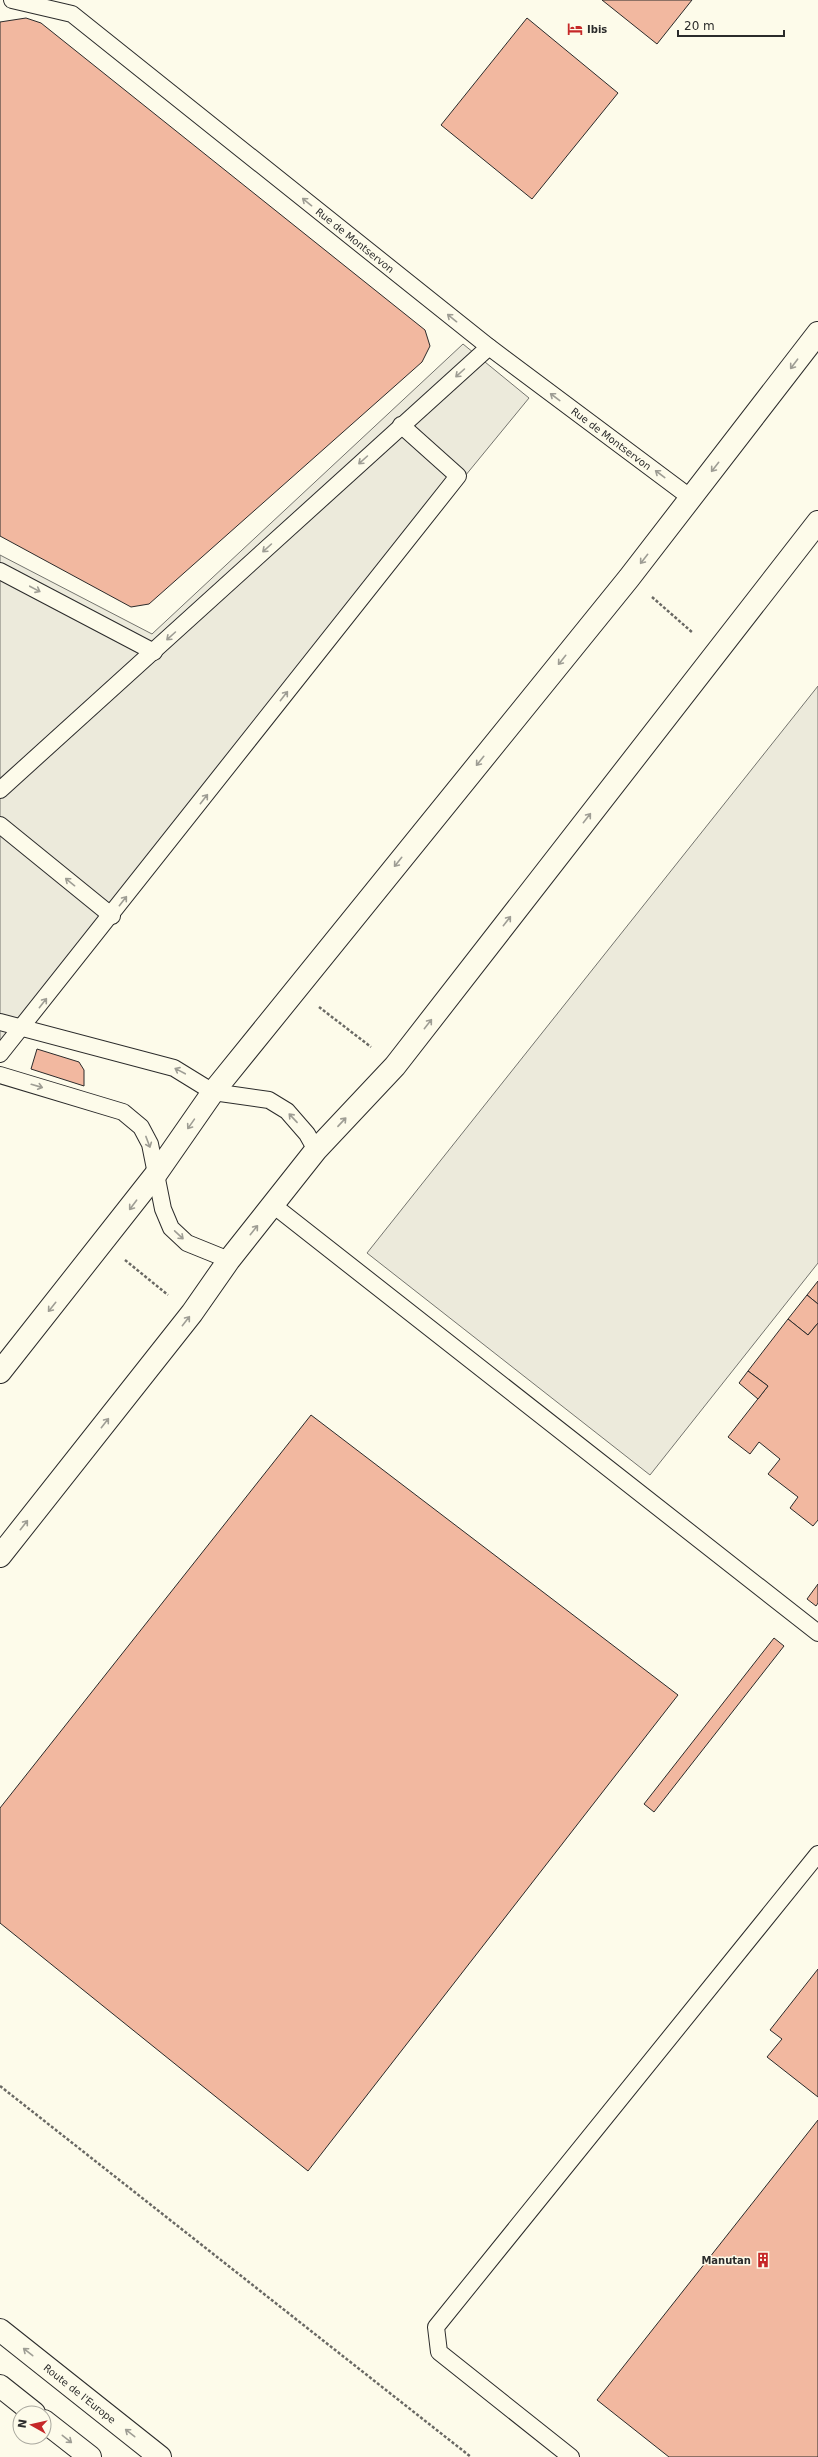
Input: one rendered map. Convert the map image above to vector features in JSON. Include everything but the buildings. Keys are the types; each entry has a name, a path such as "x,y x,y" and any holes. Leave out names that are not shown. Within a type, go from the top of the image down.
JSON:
{"street":[{"path":"0,1372 103,1244 156,1174 213,1092 629,578 818,333"},
{"path":"0,1556 192,1313 229,1260 316,1150 395,1066 715,652 818,522"},
{"name":"Route de l'Europe","path":"0,2330 160,2457"},
{"path":"0,2386 24,2405"},
{"path":"52,2427 90,2457"}],"lane":[{"path":"0,3 8,0"},
{"name":"Rue de Montservon","path":"12,0 72,14 489,347 691,498"},
{"path":"0,790 154,652 401,425 489,347"},
{"path":"0,1054 23,1028 112,916 458,476 401,425"},
{"path":"0,571 154,652"},
{"path":"0,825 112,916"},
{"path":"0,1010 23,1028"},
{"path":"0,1022 174,1068 213,1092 269,1100 286,1111 307,1134 316,1150"},
{"path":"0,1075 123,1112 141,1127 150,1144 163,1209 171,1228 187,1243 229,1260"},
{"path":"273,1205 818,1633"},
{"path":"571,2457 439,2352 436,2327 818,1854"}],"path":[{"path":"629,578 715,652"},
{"path":"296,989 395,1066"},
{"path":"103,1244 192,1313"},
{"path":"0,2086 471,2457"}],"shaded area":[{"path":"463,344 529,398 0,1043 0,555 152,634"},
{"path":"818,686 818,1263 650,1475 367,1253"}],"place":[{"name":"Ibis","path":"575,29"},
{"name":"Manutan","path":"763,2260"}]}
